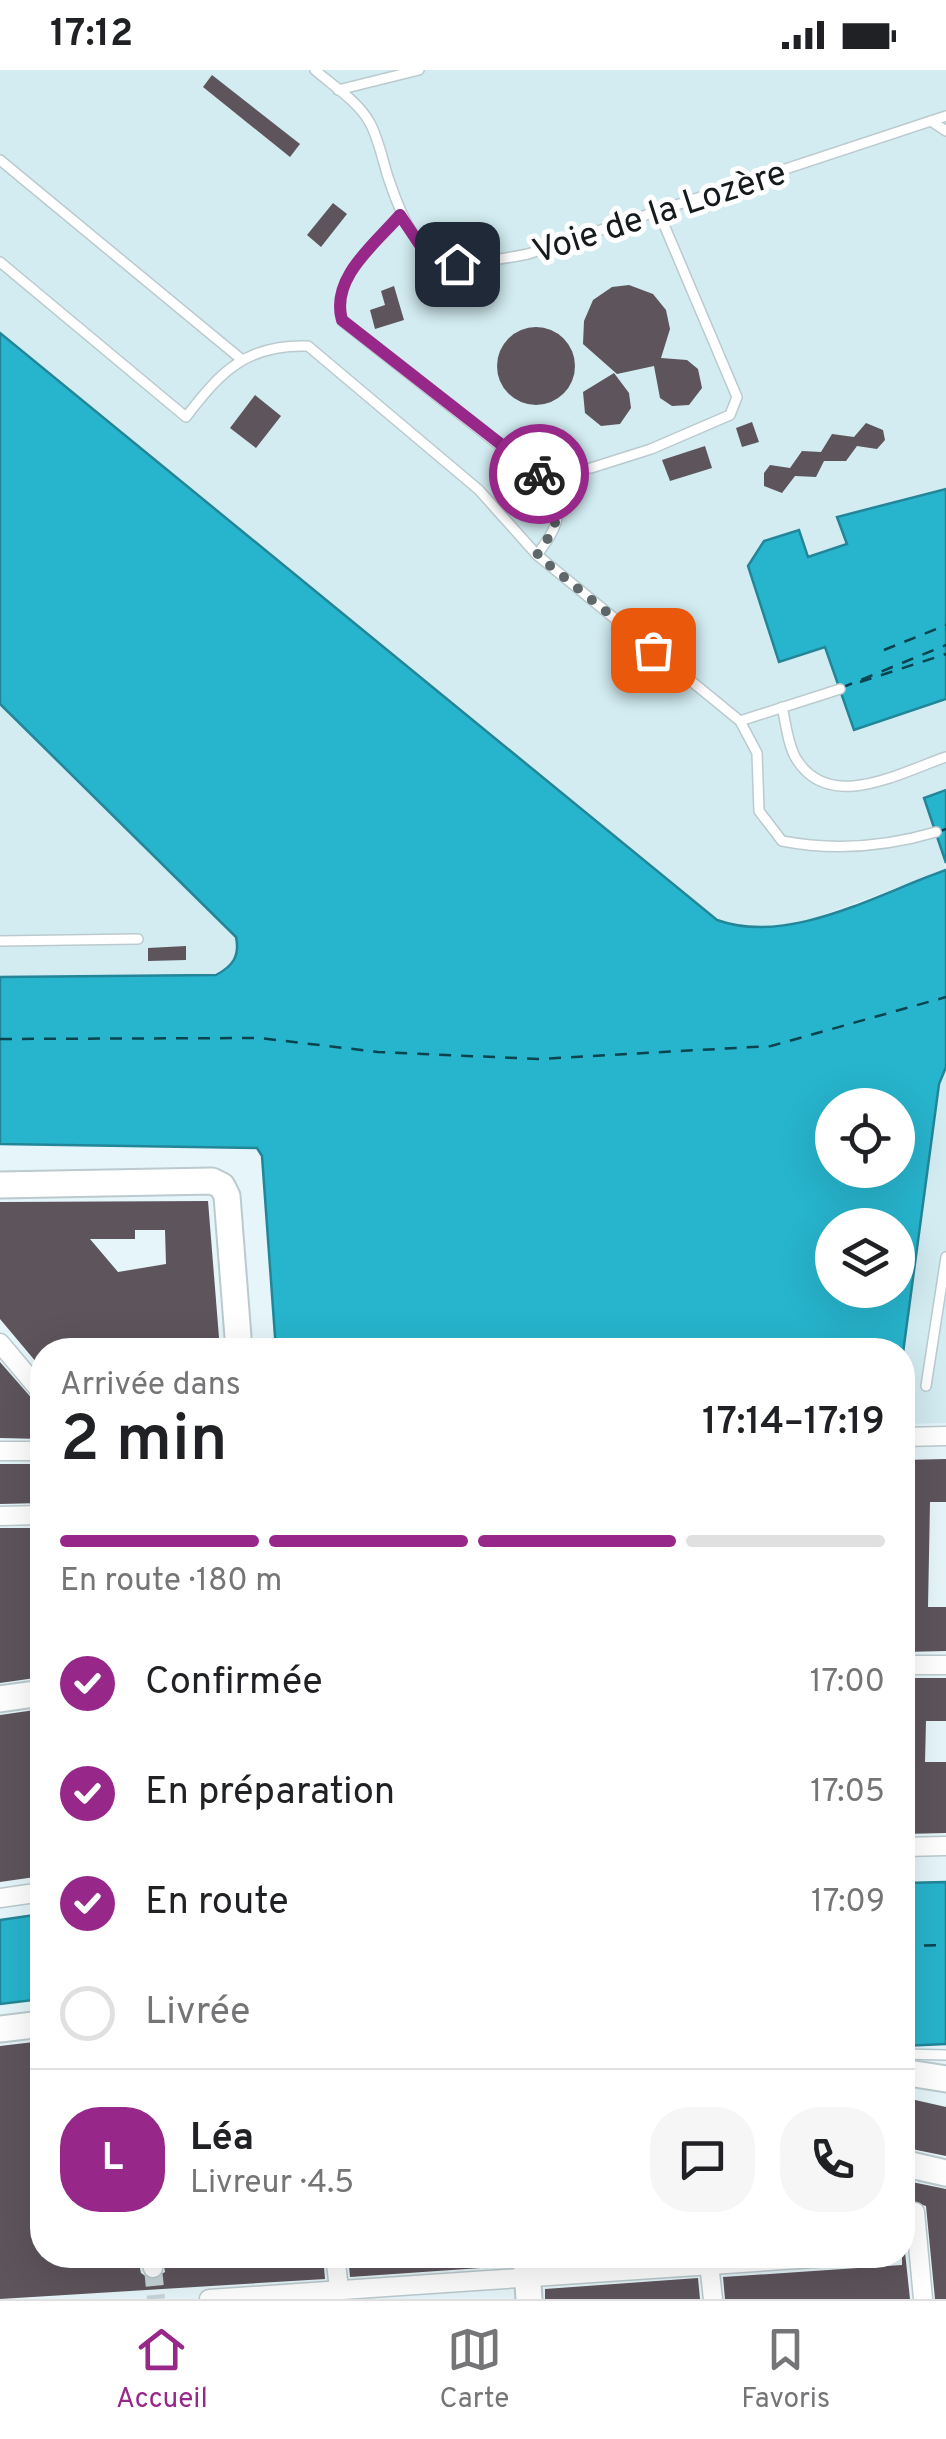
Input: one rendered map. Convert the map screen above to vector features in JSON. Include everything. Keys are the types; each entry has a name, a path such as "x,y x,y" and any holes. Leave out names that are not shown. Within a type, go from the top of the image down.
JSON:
{"main road":[{"path":"0,1185 212,1181 222,1186 227,1196 237,1338"},
{"path":"0,1700 30,1695"},
{"path":"0,2029 30,2025"},
{"path":"915,2074 946,2079"},
{"path":"915,2166 946,2173"}],"street":[{"path":"0,1343 30,1379"},
{"path":"915,1437 946,1436"},
{"path":"0,1451 30,1451"},
{"path":"0,1516 30,1515"},
{"path":"915,1665 946,1665"},
{"path":"915,1847 946,1846"},
{"path":"0,1898 30,1894"},
{"path":"336,2268 338,2288"},
{"path":"210,2299 338,2288 397,2293 628,2268"},
{"path":"709,2268 713,2299"},
{"path":"915,2268 923,2299"}],"lane":[{"path":"315,70 369,122 400,215 349,273 340,294 342,320 548,484 560,516 537,555"},
{"path":"338,90 418,70"},
{"name":"Voie de la Lozère","path":"400,215 413,237 432,254 468,264 528,254 946,116"},
{"path":"931,121 946,131"},
{"path":"0,160 241,359"},
{"path":"590,468 701,430 730,415 737,397 660,213"},
{"path":"0,262 186,417 229,365 280,345 308,346 479,490 537,555 740,721 757,753 758,811 782,840 817,848 898,844 936,832"},
{"path":"740,721 840,689"},
{"path":"782,708 797,760 827,785 850,789 946,757"},
{"path":"0,941 138,939"},
{"path":"926,1386 946,1256"},
{"path":"915,2055 946,2056"}],"shaded area":[{"path":"0,70 946,70 946,489 838,516 847,544 808,557 799,530 779,662 825,646 854,730 946,699 946,790 925,798 946,870 795,925 752,929 717,920 0,333"},
{"path":"0,704 236,937 237,956 227,969 216,975 0,977"},
{"path":"946,1067 946,1423 915,1424 915,1338 905,1338 909,1308 915,1308 915,1263 939,1084"}],"water":[{"path":"0,333 717,920 773,927 803,922 946,870 946,1067 939,1084 915,1263 915,1208 815,1208 815,1308 909,1308 905,1338 275,1338 262,1156 257,1148 0,1144 0,977 216,975 234,960 236,937 0,704"},
{"path":"946,489 946,699 854,730 825,647 779,662 748,566 764,541 799,530 808,557 847,544 837,517"},
{"path":"946,790 946,863 924,798"},
{"path":"946,1882 946,2044 915,2045 915,1883"},
{"path":"30,1916 30,2000 0,2004 0,1920"}],"building":[{"path":"212,75 300,144 290,157 203,87"},
{"path":"333,203 347,214 321,247 307,235"},
{"path":"629,285 653,294 666,310 670,329 661,358 687,360 698,369 702,388 689,405 672,406 660,398 654,366 617,374 583,344 584,321 593,300 612,287"},
{"path":"394,286 404,320 375,329 370,310 385,305 381,291"},
{"path":"536,327 564,338 575,366 564,394 536,405 508,394 497,366 508,338"},
{"path":"614,373 629,393 631,408 620,424 601,426 585,413 583,392"},
{"path":"255,395 281,416 256,448 230,428"},
{"path":"752,422 759,442 742,447 736,428"},
{"path":"866,423 883,430 885,440 877,449 857,446 846,461 824,461 816,477 795,476 782,493 764,486 764,473 770,465 790,468 802,451 821,452 832,434 854,437"},
{"path":"705,446 712,468 670,481 662,460"},
{"path":"186,946 186,960 148,961 148,948"},
{"path":"208,1201 219,1338 30,1338 30,1355 0,1319 0,1202","holes":["135,1230 165,1230 166,1264 118,1272 90,1239 135,1239"]},
{"path":"0,1362 30,1396 30,1439 0,1438"},
{"path":"946,1459 946,1502 930,1502 928,1607 946,1607 946,1651 915,1652 915,1460"},
{"path":"0,1464 30,1464 30,1503 0,1504"},
{"path":"0,1528 30,1528 30,1679 0,1683"},
{"path":"915,1678 946,1678 946,1721 926,1721 925,1762 946,1762 946,1833 915,1834"},
{"path":"30,1711 30,1878 0,1882 0,1715"},
{"path":"30,2042 30,2268 140,2268 151,2280 165,2272 164,2268 324,2268 325,2279 0,2299 0,2046"},
{"path":"915,2100 946,2107 946,2156 915,2150"},
{"path":"915,2183 946,2189 946,2299 935,2299 926,2206 915,2203"},
{"path":"349,2268 481,2268 350,2277"},
{"path":"907,2268 910,2299 725,2299 723,2277"},
{"path":"698,2278 700,2299 545,2299 545,2289"}],"ferry route":[{"path":"884,650 946,625"},
{"path":"841,688 946,645"},
{"path":"860,682 946,654"},
{"path":"938,832 946,829"},
{"path":"0,1039 260,1038 378,1052 538,1059 771,1046 946,997"},
{"path":"915,1946 946,1945"}],"tunnel":[{"path":"153,2268 156,2299"}],"way so far":[{"path":"539,474 555,494 560,516 537,555 653,650"}],"route":[{"path":"457,264 420,245 400,215 349,273 340,294 338,309 342,320 347,328 539,474"}]}
